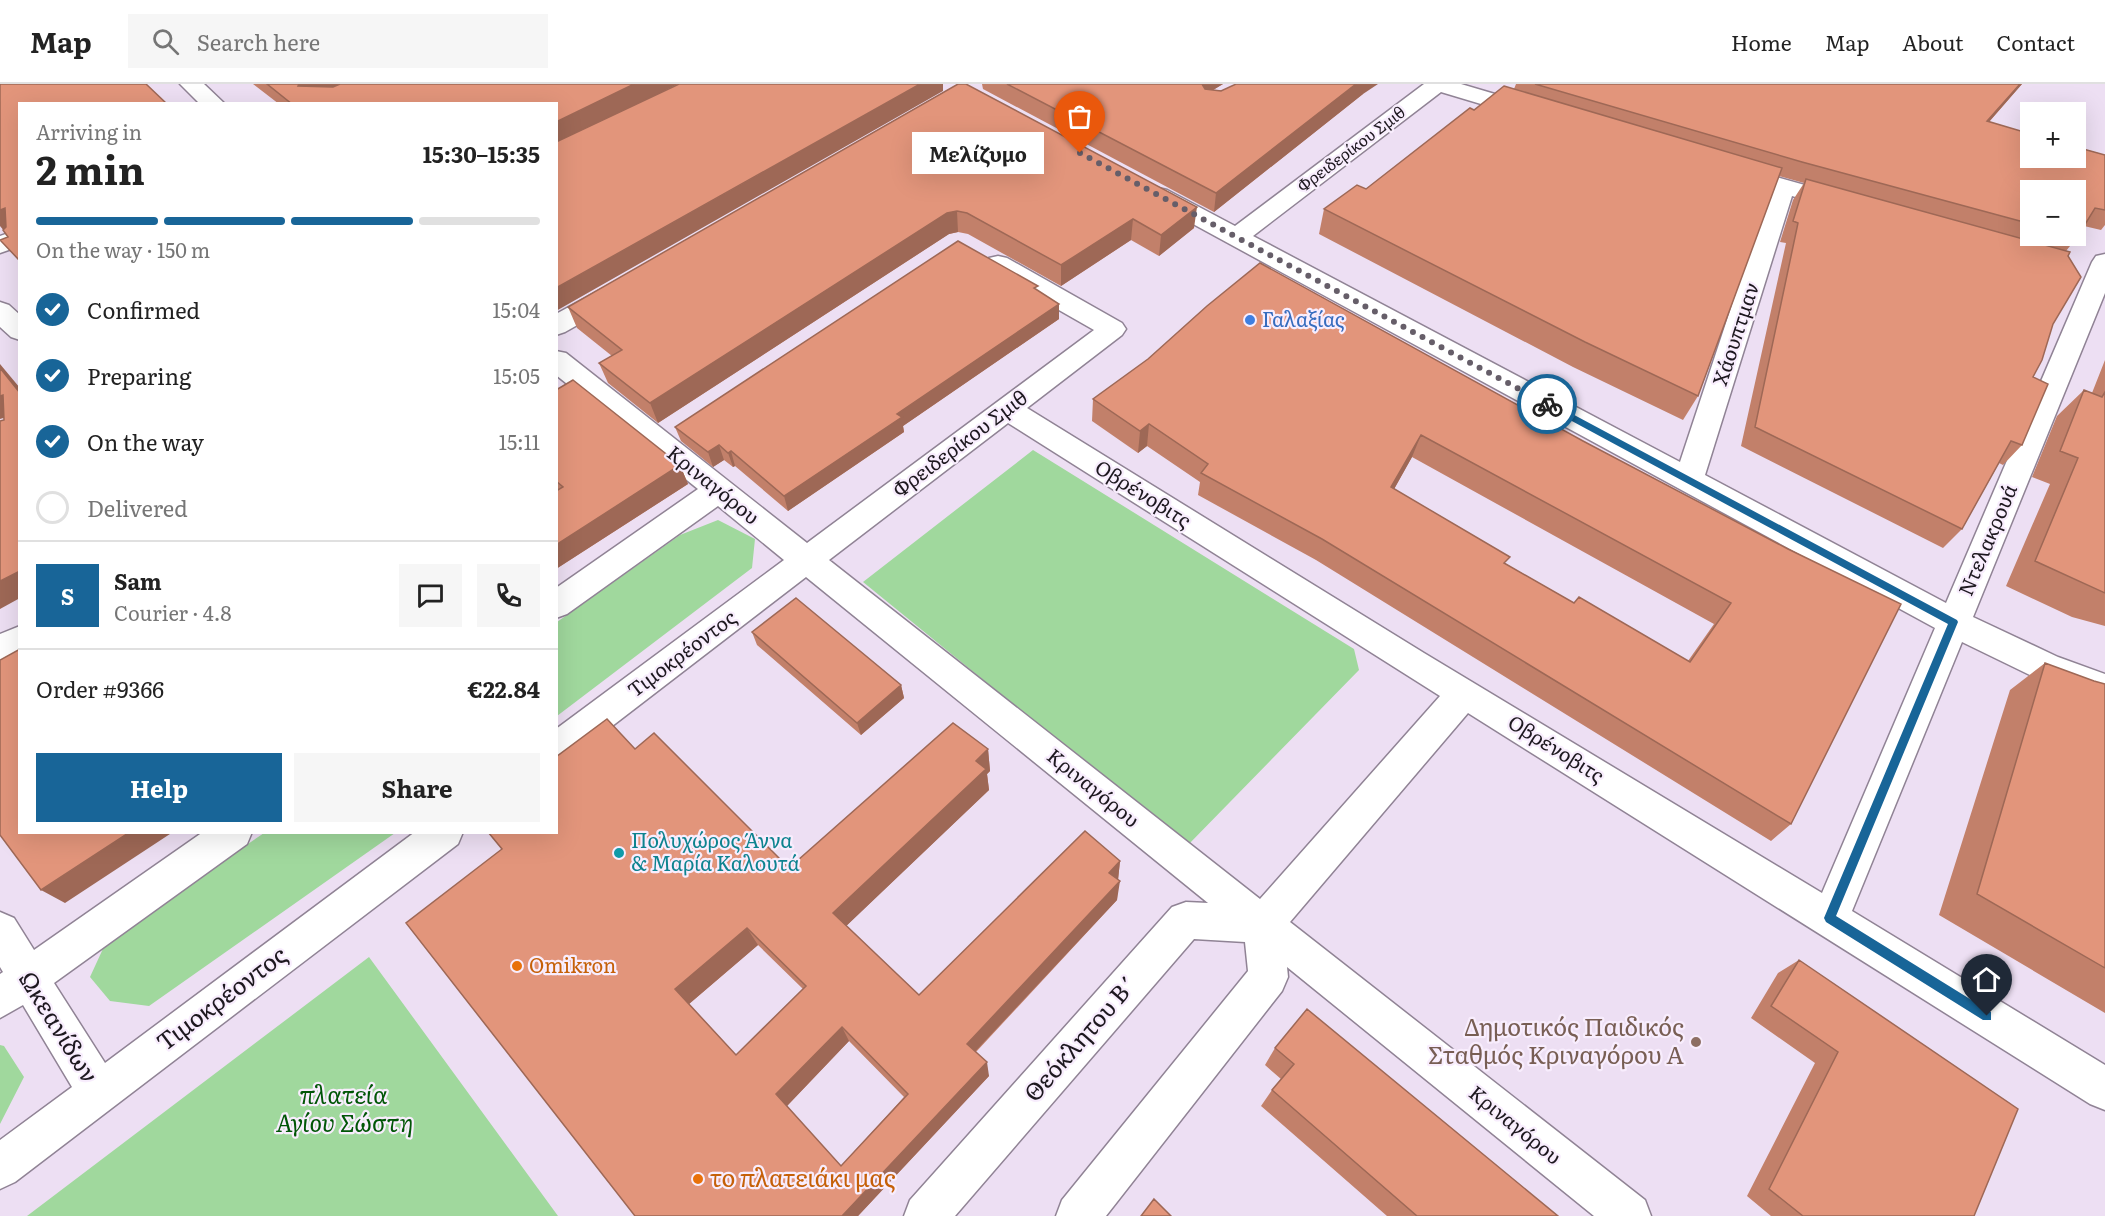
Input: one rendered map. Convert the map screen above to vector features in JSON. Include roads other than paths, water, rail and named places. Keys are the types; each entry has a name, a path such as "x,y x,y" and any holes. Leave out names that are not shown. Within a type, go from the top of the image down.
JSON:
{"street":[{"path":"191,84 212,102"},
{"path":"1438,84 1553,118"},
{"name":"Φρειδερίκου Σμιθ","path":"1236,237 1438,84"},
{"path":"1714,166 1862,209"},
{"path":"1132,181 1953,622 2046,667 2105,689"},
{"name":"Χάουπτμαν","path":"1689,480 1783,187"},
{"path":"0,245 18,238"},
{"name":"Φρειδερίκου Σμιθ","path":"807,560 1113,329 979,253"},
{"name":"Ντελακρουά","path":"1830,918 2097,270"},
{"path":"558,325 628,285"},
{"path":"0,311 18,329"},
{"name":"Κριναγόρου","path":"558,361 667,434 719,490 1629,1216"},
{"name":"Οβρένοβιτς","path":"1007,408 1412,663 2105,1089"},
{"path":"558,604 719,490"},
{"name":"Τιμοκρέοντος","path":"558,747 807,560"},
{"path":"0,650 18,640"},
{"path":"1078,1216 1268,977 1263,924 1464,693"},
{"path":"14,988 231,834"},
{"name":"Τιμοκρέοντος","path":"0,1167 442,834"},
{"name":"Θεόκλητου Β΄","path":"926,1216 1186,920 1263,924"},
{"name":"Ωκεανίδων","path":"0,931 14,988 99,1092"}],"place":[{"name":"Μελίζυμο","path":"1080,153"},
{"name":"Γαλαξίας","path":"1250,320"},
{"name":"Πολυχώρος Άννα & Μαρία Καλουτά","path":"619,853"},
{"name":"Omikron","path":"517,966"},
{"name":"Δημοτικός Παιδικός Σταθμός Κριναγόρου Α","path":"1696,1042"},
{"name":"το πλατειάκι μας","path":"698,1179"}],"park label":[{"name":"πλατεία Αγίου Σώστη","path":"344,1110"}]}
